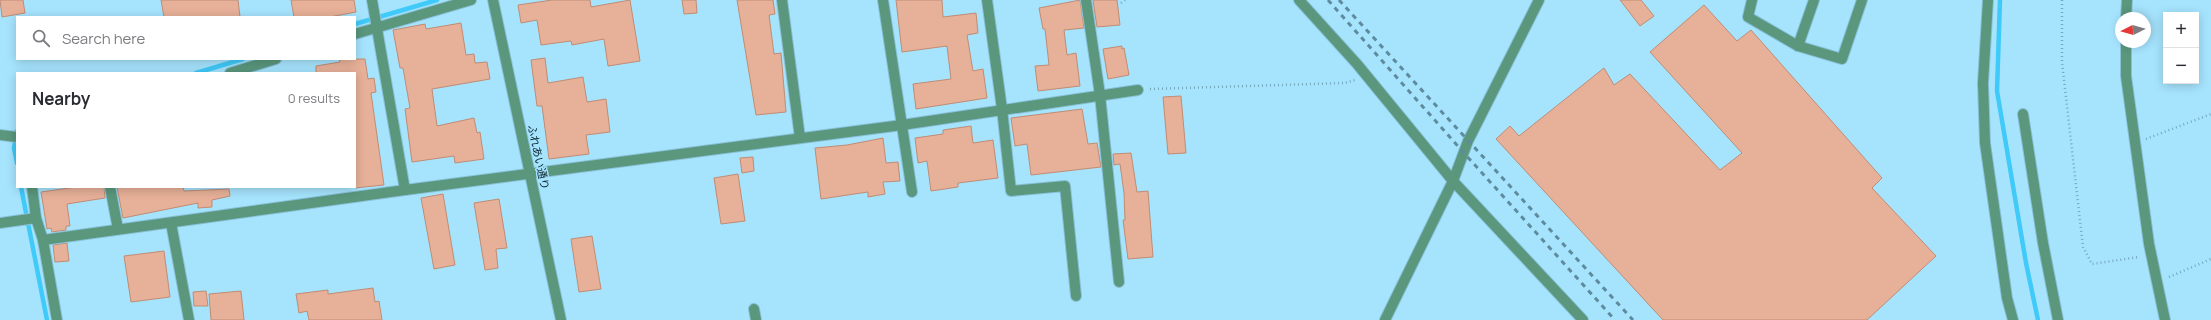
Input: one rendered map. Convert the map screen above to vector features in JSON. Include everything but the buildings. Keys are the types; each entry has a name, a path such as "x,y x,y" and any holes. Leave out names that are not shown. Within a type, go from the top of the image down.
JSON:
{"street":[{"path":"372,0 406,190"},
{"path":"356,34 471,0"},
{"name":"ふれあい通り","path":"493,0 561,320"},
{"path":"782,0 800,138"},
{"path":"883,0 912,192"},
{"path":"987,0 1002,109 1011,191 1065,186 1076,296"},
{"path":"1086,0 1100,95 1119,282"},
{"path":"1299,0 1367,76 1453,181 1583,320"},
{"path":"1385,320 1453,181 1468,141 1539,0"},
{"path":"1752,0 1748,17 1798,46 1842,59 1862,0"},
{"path":"1798,46 1814,0"},
{"path":"1988,0 1983,83 1985,143 2007,298 2013,320"},
{"path":"2126,12 2127,0"},
{"path":"2126,48 2126,76 2135,144 2151,255 2165,320"},
{"path":"233,72 273,60"},
{"path":"43,240 406,190 902,126 1002,109 1138,90"},
{"path":"2023,114 2043,243 2058,320"},
{"path":"0,135 16,137"},
{"path":"32,188 36,218 43,240 57,320"},
{"path":"110,188 118,229"},
{"path":"0,223 36,218"},
{"path":"171,223 189,320"},
{"path":"754,309 756,320"}],"path":[{"path":"1121,3 1125,0"},
{"path":"2062,0 2062,62 2083,247 2092,264 2151,255"},
{"path":"1138,90 1345,83 1367,76"},
{"path":"2135,144 2211,114"},
{"path":"2157,282 2211,259"}],"waterway":[{"path":"356,24 437,0"},
{"path":"2000,0 1997,91 2026,263 2038,320"},
{"path":"199,72 240,60"},
{"path":"16,137 14,148 16,158"},
{"path":"21,188 47,320"}],"railway":[{"path":"1328,0 1615,320"},
{"path":"1339,0 1633,320"}]}
